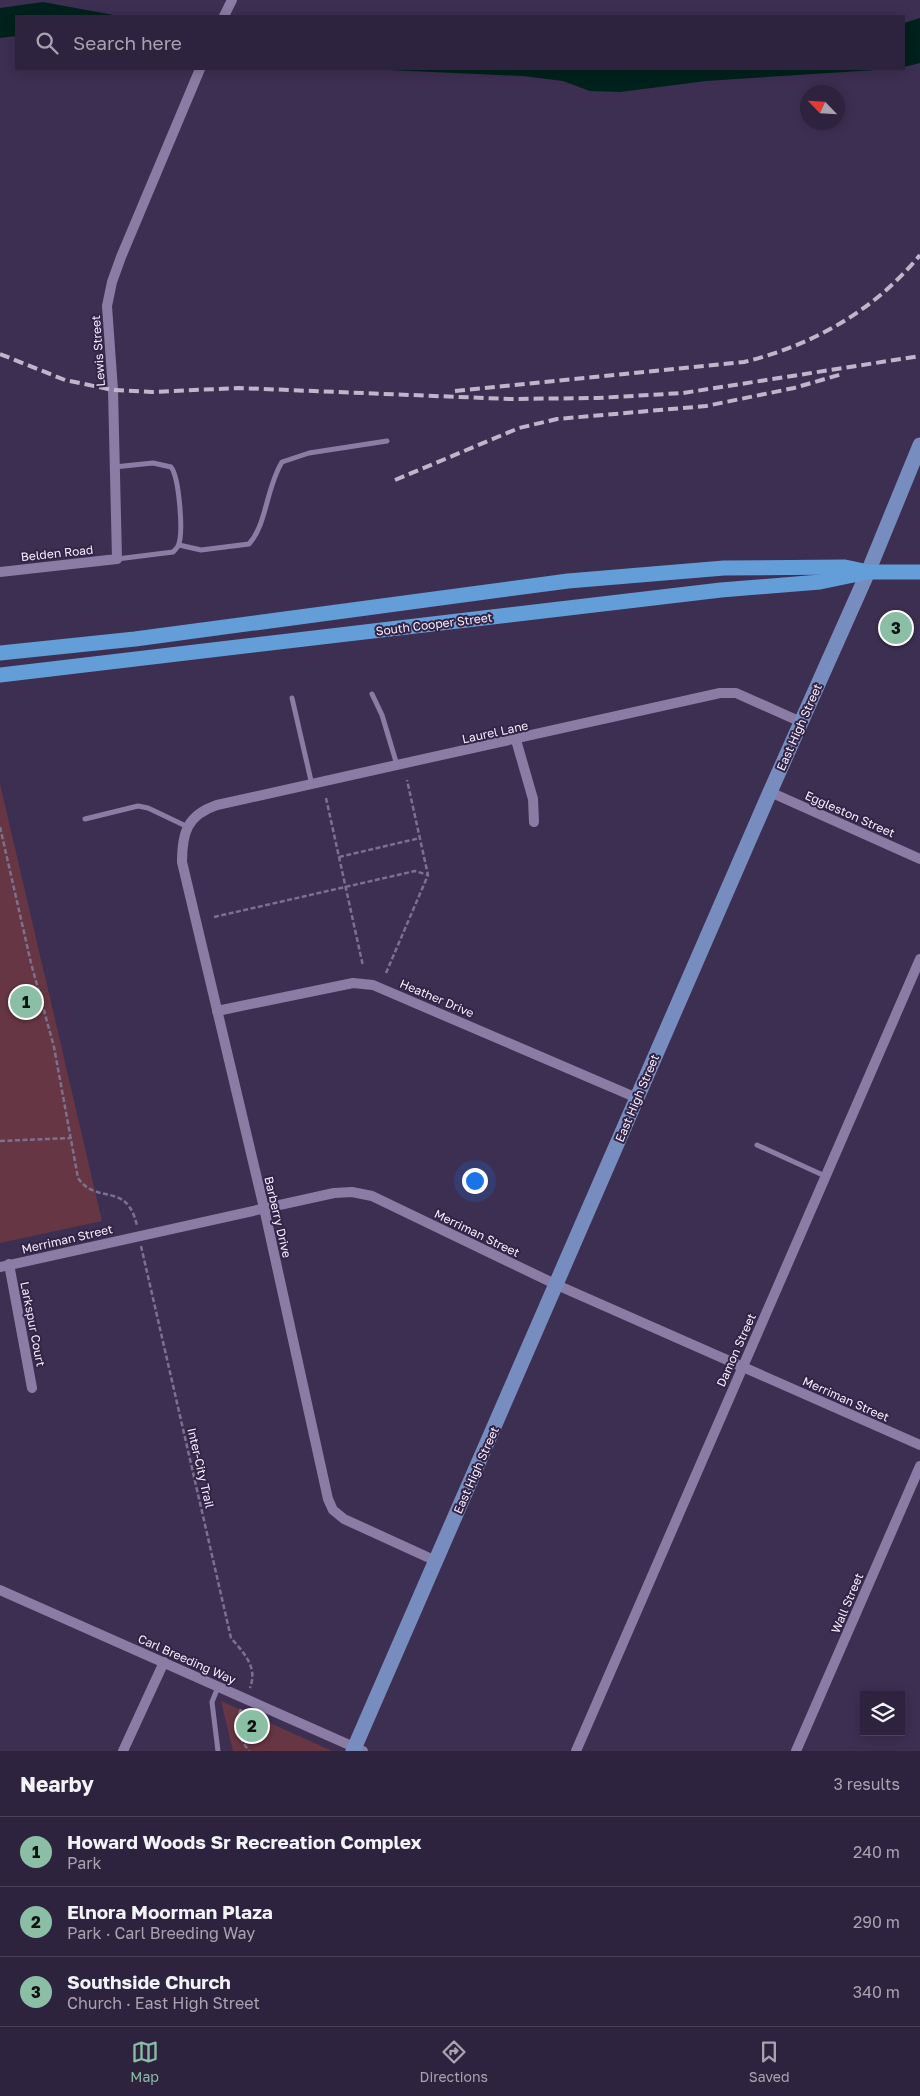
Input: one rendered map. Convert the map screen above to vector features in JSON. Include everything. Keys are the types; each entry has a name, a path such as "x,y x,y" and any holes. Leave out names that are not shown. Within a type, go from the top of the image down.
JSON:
{"main road":[{"name":"South Cooper Street","path":"0,653 135,639 568,581 724,568 845,566 868,572"},
{"name":"South Cooper Street","path":"0,675 721,590 820,582 868,572 920,572"}],"street":[{"path":"224,15 232,0"},
{"name":"Lewis Street","path":"116,560 113,390 107,306 112,282 200,70"},
{"name":"East High Street","path":"357,1750 436,1561 800,722 868,572 920,446"},
{"name":"Belden Road","path":"0,572 116,560"},
{"name":"Laurel Lane","path":"190,823 207,809 217,805 312,786 397,765 720,693 736,693 800,722"},
{"path":"516,740 533,799 534,822"},
{"name":"Eggleston Street","path":"770,792 920,859"},
{"name":"Barberry Drive","path":"190,823 182,841 182,862 264,1208 328,1499 333,1510 344,1520 436,1561"},
{"name":"Damon Street","path":"576,1751 920,959"},
{"name":"Heather Drive","path":"217,1011 353,983 373,985 637,1098"},
{"name":"Merriman Street","path":"4,1266 334,1193 352,1192 372,1196 557,1284 742,1368 920,1445"},
{"name":"Larkspur Court","path":"4,1266 32,1388"},
{"name":"Wall Street","path":"796,1751 920,1466"},
{"name":"Carl Breeding Way","path":"0,1590 357,1750"},
{"path":"123,1751 164,1662"}],"lane":[{"path":"179,545 201,550 249,544 257,535 273,477 282,462 309,453 387,441"},
{"path":"113,467 152,463 171,467 176,478 180,525 179,545 173,552 116,560"},
{"path":"372,694 382,715 397,765"},
{"path":"292,698 312,786"},
{"path":"85,819 138,806 190,823"},
{"path":"757,1146 826,1176"},
{"path":"218,1687 212,1702 218,1751"}],"path":[{"path":"386,973 428,875 406,780"},
{"path":"326,798 363,966"},
{"path":"0,827 31,963 54,1047 78,1178 84,1186 124,1200 135,1218"},
{"path":"339,857 420,838"},
{"path":"214,917 415,871 428,875"},
{"path":"0,1141 71,1138"},
{"name":"Inter-City Trail","path":"142,1251 231,1638 247,1654 252,1667 252,1682"},
{"path":"239,1714 236,1722 238,1732 249,1751"}],"shaded area":[{"path":"43,2 114,15 15,15 15,36 0,38 0,8"},
{"path":"920,18 920,63 905,67 905,23"},
{"path":"389,70 876,70 706,81 620,92 590,91 563,81 523,76"},
{"path":"0,784 102,1221 0,1243"},
{"path":"221,1701 332,1751 233,1751"}],"railway":[{"path":"455,391 744,362 769,355 794,346 841,323 883,293 920,255"},
{"path":"0,354 65,380 113,390 152,392 239,388 509,399 598,398 683,393 920,356"},
{"path":"395,480 519,428 557,419 706,406 794,388 842,374"}],"place":[{"name":"Southside Church","path":"896,628"},
{"name":"Howard Woods Sr Recreation Complex","path":"26,1002"},
{"name":"Elnora Moorman Plaza","path":"252,1726"}]}
